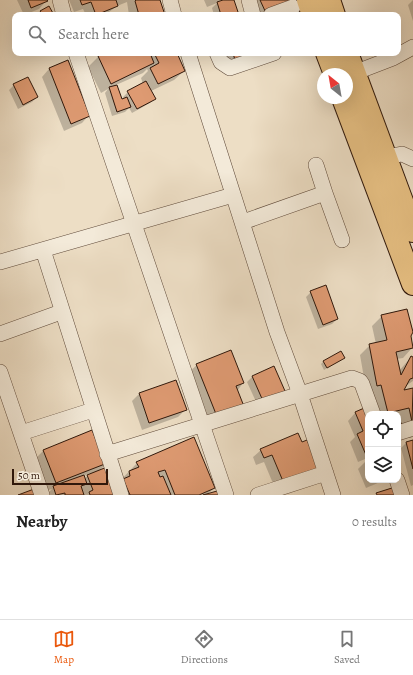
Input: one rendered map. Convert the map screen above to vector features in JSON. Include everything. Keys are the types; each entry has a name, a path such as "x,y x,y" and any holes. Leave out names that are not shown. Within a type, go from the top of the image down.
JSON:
{"highway":[{"path":"329,0 333,12"},
{"path":"331,56 345,67 386,157 413,231"},
{"path":"345,104 413,284"}],"street":[{"path":"60,0 63,12"},
{"path":"170,0 173,12"},
{"path":"249,0 252,12"},
{"path":"282,12 300,7"},
{"path":"401,54 413,47"},
{"path":"77,56 226,495"},
{"path":"189,56 277,332 300,394 333,495"},
{"path":"218,56 221,62 230,68 265,56"},
{"path":"345,67 397,56"},
{"path":"386,157 402,154 413,159"},
{"path":"316,165 342,240"},
{"path":"243,222 325,193"},
{"path":"0,262 233,195"},
{"path":"43,250 61,312 121,495"},
{"path":"0,334 61,312"},
{"path":"0,372 42,495"},
{"path":"107,454 202,423 356,379 362,384 372,411"},
{"path":"21,433 93,410"},
{"path":"401,432 413,428"},
{"path":"258,495 326,473"},
{"path":"397,483 402,495"}],"building":[{"path":"28,0 47,0 48,1 31,8"},
{"path":"80,0 116,0 118,6 103,12 95,12 91,2 82,5"},
{"path":"160,0 164,12 138,12 135,1"},
{"path":"223,0 234,0 238,12 220,12 217,2"},
{"path":"260,0 290,0 291,2 268,12 266,12"},
{"path":"49,6 52,12 41,12 40,11"},
{"path":"98,56 151,56 154,63 111,84"},
{"path":"156,56 178,56 185,71 158,84 150,68 159,63"},
{"path":"234,56 263,56 236,64"},
{"path":"68,60 90,116 71,124 49,68"},
{"path":"28,77 38,97 23,105 13,84"},
{"path":"146,81 156,99 137,109 127,91"},
{"path":"117,85 122,99 127,97 131,107 117,112 109,87"},
{"path":"326,285 338,319 323,325 310,291"},
{"path":"407,309 413,332 411,336 413,348 396,352 401,375 411,356 413,357 413,378 410,379 404,390 413,388 412,422 409,408 396,411 388,411 381,385 377,386 369,344 387,340 381,315"},
{"path":"231,350 244,383 236,386 245,409 218,419 196,364"},
{"path":"341,351 345,358 327,368 323,361"},
{"path":"274,366 285,391 263,401 252,376"},
{"path":"176,380 187,410 149,423 139,393"},
{"path":"369,406 369,411 365,411 365,453 357,434 363,431 355,412"},
{"path":"92,430 100,450 110,462 56,483 43,450"},
{"path":"298,433 302,442 307,440 320,471 285,486 272,455 264,458 260,449"},
{"path":"194,437 215,488 199,495 175,495 165,470 158,472 160,477 163,476 171,495 130,495 123,479 130,476 129,471 139,467 136,462"},
{"path":"413,440 413,469 406,442"},
{"path":"107,467 118,495 90,495 89,492 93,490 87,475"},
{"path":"84,475 87,484 81,486 84,495 65,495 65,493 56,495 53,486"},
{"path":"395,487 397,495 377,495 376,493"},
{"path":"34,489 37,495 18,495"},
{"path":"217,491 219,495 203,495"}]}
